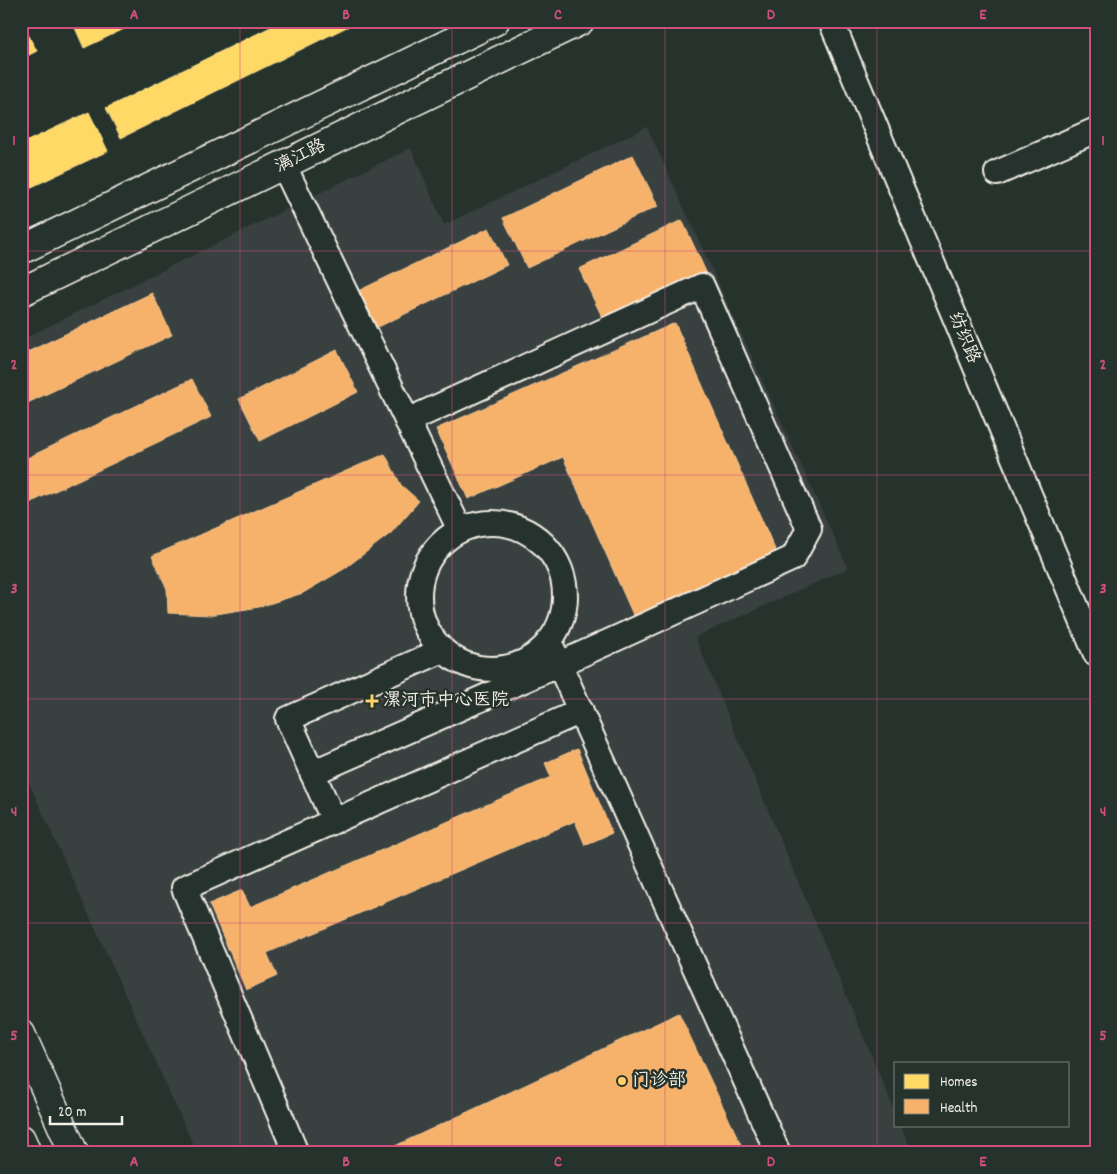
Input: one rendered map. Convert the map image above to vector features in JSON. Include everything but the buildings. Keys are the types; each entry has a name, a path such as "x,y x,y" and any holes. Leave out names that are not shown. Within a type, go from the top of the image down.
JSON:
{"street":[{"path":"21,250 495,21"},
{"name":"漓江路","path":"21,292 580,21"},
{"name":"纺织路","path":"831,21 1096,654"},
{"path":"997,174 1096,130"},
{"path":"284,166 460,530"},
{"path":"312,773 560,664 793,558 809,529 702,286 407,421"},
{"path":"484,523 508,524 531,534 549,550 561,571 565,595 561,620 549,641 531,657 510,667 486,668 463,663 443,650 428,632 422,617 419,586 426,564 440,544 460,530 484,523"},
{"path":"549,641 778,1153"},
{"path":"334,821 288,719 443,650"},
{"path":"296,1153 184,888 581,712"},
{"path":"21,1034 74,1153"},
{"path":"21,1139 28,1153"}],"shaded area":[{"name":"漯河市中心医院","path":"647,127 848,568 695,637 894,1109 894,1126 900,1126 912,1153 197,1153 21,765 21,340 411,148 444,225"}],"place":[{"name":"漯河市中心医院","path":"372,701"},
{"name":"门诊部","path":"622,1081"}]}
